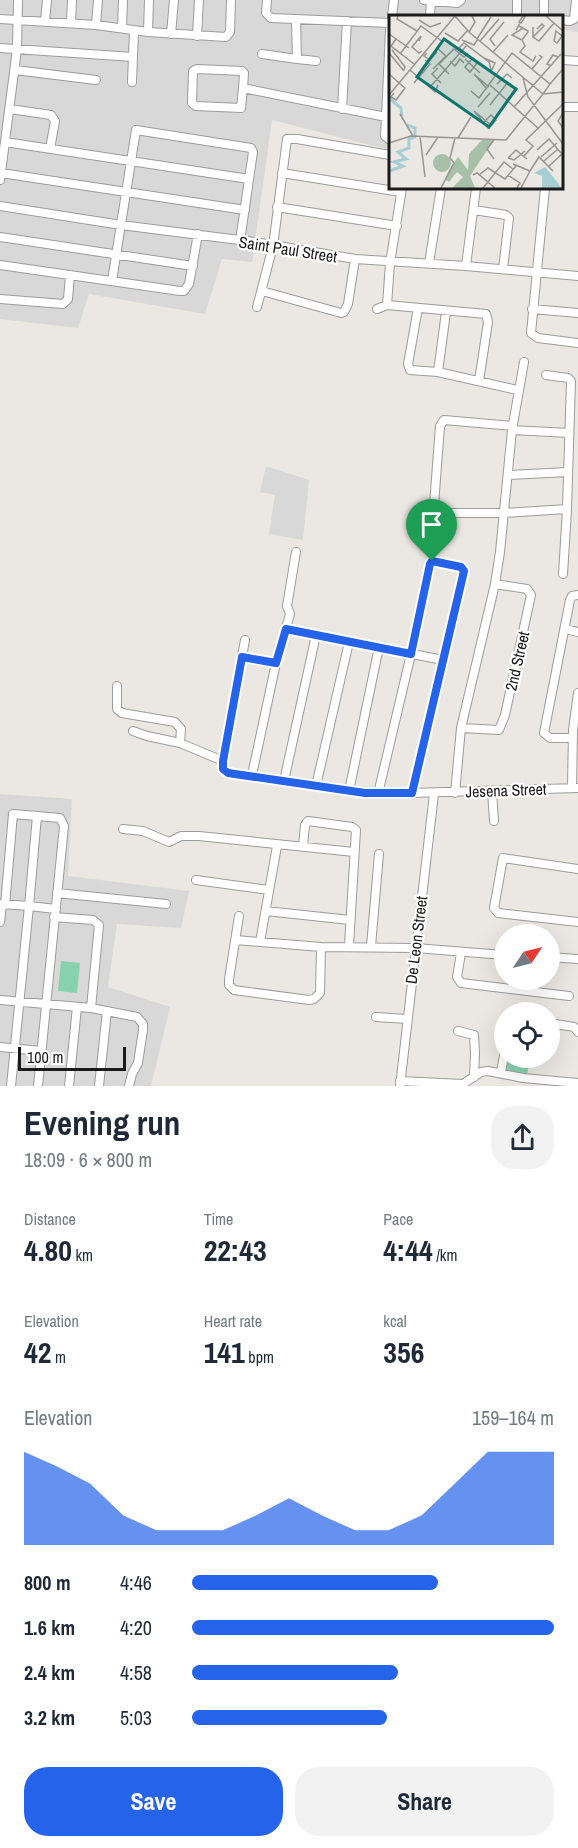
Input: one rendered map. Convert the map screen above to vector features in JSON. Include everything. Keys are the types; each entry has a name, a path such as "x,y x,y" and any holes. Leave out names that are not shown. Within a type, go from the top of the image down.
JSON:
{"street":[{"path":"18,0 15,70 1,177 126,192 245,210"},
{"path":"45,21 46,0"},
{"path":"71,23 72,0"},
{"path":"96,25 98,0"},
{"path":"122,28 123,0"},
{"path":"147,32 149,0"},
{"path":"171,34 174,0"},
{"path":"197,36 199,0"},
{"path":"0,19 226,37 230,32 231,0"},
{"path":"267,0 269,17 389,23"},
{"path":"392,15 394,0"},
{"path":"430,15 427,0 459,3 461,0"},
{"path":"563,20 573,20 576,0"},
{"path":"296,19 297,59"},
{"path":"342,109 347,21"},
{"path":"132,81 134,31"},
{"path":"0,48 133,57"},
{"path":"389,52 386,117 386,136 389,139"},
{"path":"262,54 316,61"},
{"path":"563,60 578,61"},
{"path":"197,69 242,71 244,73 243,88 241,108 196,106 192,103 193,71 197,69"},
{"path":"15,70 96,80"},
{"path":"243,88 386,117"},
{"path":"10,110 51,115 55,121 50,149"},
{"path":"112,282 135,131 146,130 251,148 253,152 240,241"},
{"path":"257,307 273,246 286,143 290,138 389,155"},
{"path":"5,142 249,179"},
{"path":"282,173 389,188"},
{"path":"429,263 441,189"},
{"path":"466,266 476,189"},
{"path":"545,189 531,331 533,336 578,343"},
{"path":"387,306 390,263 402,190"},
{"name":"Saint Paul Street","path":"0,206 121,225 198,234 355,260 429,263 578,276"},
{"path":"278,207 397,226"},
{"path":"474,210 506,215 509,218 503,269"},
{"path":"0,265 184,291 189,284 198,234"},
{"path":"0,237 193,266"},
{"path":"261,291 340,313 344,312 348,304 355,260"},
{"path":"0,299 63,304 68,299 70,275"},
{"path":"377,309 387,306 483,313 488,316 479,381"},
{"path":"418,308 408,366 413,372 438,372 517,390"},
{"path":"532,309 578,313"},
{"path":"438,372 446,312"},
{"path":"455,793 461,728 495,584 509,475 512,428 517,390 524,362"},
{"path":"546,375 570,380 574,410 569,433 563,574"},
{"path":"567,510 440,513 434,505 440,426 444,420 569,433"},
{"path":"509,475 568,472"},
{"path":"252,775 276,663 290,614 287,606 296,552"},
{"path":"378,794 430,564 433,561 461,567 464,571 412,793"},
{"name":"2nd Street","path":"461,728 499,730 505,715 531,595 527,589 495,584"},
{"path":"574,733 550,738 544,733 570,600 572,596 578,595"},
{"path":"286,629 442,660"},
{"path":"565,630 578,632"},
{"path":"284,782 316,635"},
{"path":"134,731 180,743 223,761 245,640"},
{"path":"316,786 349,642"},
{"path":"349,791 379,647"},
{"path":"242,657 276,663"},
{"path":"117,686 117,709 122,713 175,722 181,729 180,743"},
{"path":"575,788 574,733 578,693"},
{"name":"Jesena Street","path":"223,761 223,769 228,773 378,794 575,788"},
{"path":"492,791 494,821"},
{"name":"De Leon Street","path":"400,1083 434,794"},
{"path":"0,922 13,814 58,817 63,822 38,1086"},
{"path":"11,1086 37,816"},
{"path":"303,846 305,825 308,821 355,829 349,946"},
{"path":"123,829 143,831 169,842 184,836 354,852"},
{"path":"260,942 277,846"},
{"path":"372,946 379,854"},
{"path":"578,869 503,858 494,908 498,913 578,922"},
{"path":"196,880 269,890"},
{"path":"57,893 166,904"},
{"path":"2,905 28,906 93,920 99,925 91,1008"},
{"path":"266,911 350,920"},
{"path":"239,916 229,979 229,985 234,990 314,999 320,993 321,947"},
{"path":"236,940 321,947 372,946 494,955"},
{"path":"461,953 457,977 459,982 494,987"},
{"path":"560,958 578,959"},
{"path":"513,990 569,996"},
{"path":"0,1000 91,1008 137,1017 143,1024 138,1063 129,1086"},
{"path":"69,1086 77,1007"},
{"path":"99,1086 107,1011"},
{"path":"376,1017 407,1018"},
{"path":"560,1025 574,1027 578,1032"},
{"path":"458,1031 474,1035 474,1077"},
{"path":"0,1047 41,1052"},
{"path":"501,1072 502,1068"},
{"path":"400,1083 463,1084 481,1072 501,1072 523,1078 578,1083"}],"shaded area":[{"path":"0,0 578,0 578,32 563,30 563,15 389,15 389,150 272,120 252,262 222,259 205,314 89,294 78,328 0,319"},
{"path":"266,466 309,480 303,540 269,534 275,495 260,492"},
{"path":"0,794 72,799 68,876 189,891 181,928 117,924 108,987 170,1007 151,1086 0,1086"}],"green space":[{"path":"61,961 80,963 77,993 58,991"},
{"path":"507,1068 528,1068 527,1075 506,1071"}],"route":[{"path":"432,561 461,567 464,571 412,793 365,793 228,773 223,769 242,657 276,663 286,629 411,654 432,561"}]}
